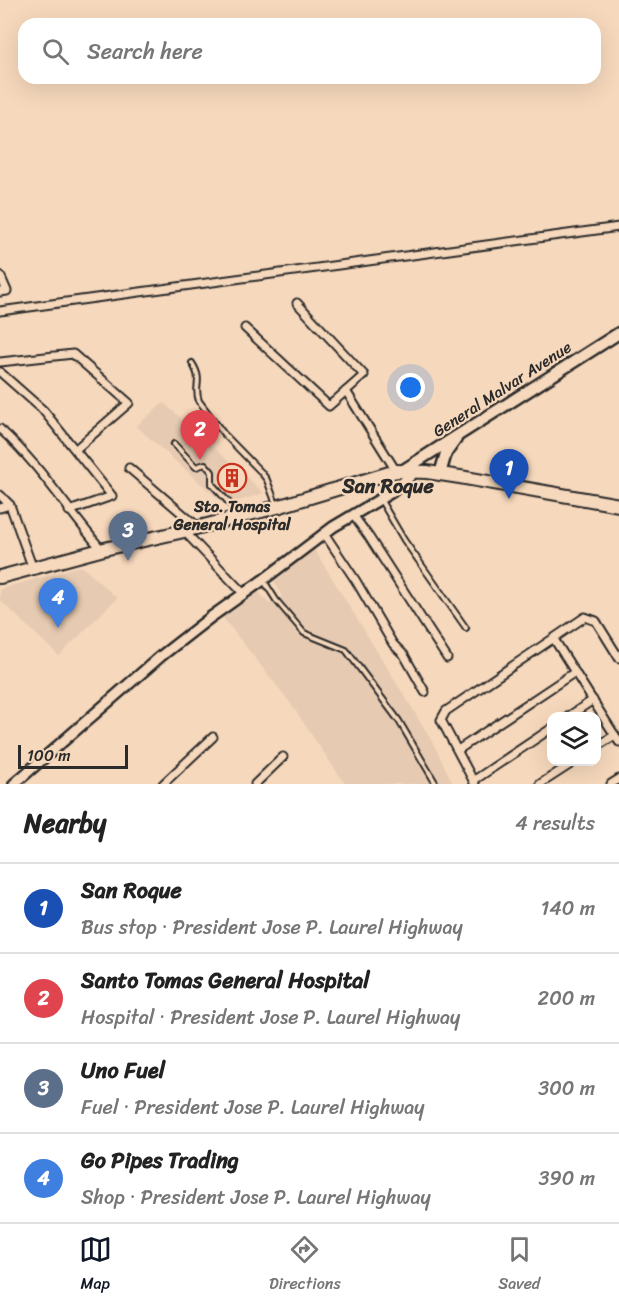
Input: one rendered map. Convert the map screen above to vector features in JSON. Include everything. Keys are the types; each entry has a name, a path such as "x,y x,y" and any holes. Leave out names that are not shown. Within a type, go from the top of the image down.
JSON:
{"highway":[{"path":"0,577 101,549 277,507 399,471 416,471 490,481 618,507"}],"main road":[{"name":"General Malvar Avenue","path":"399,471 619,333"},
{"path":"440,474 446,453 459,435"}],"street":[{"path":"0,311 619,227"},
{"path":"0,275 7,291 0,292"},
{"path":"245,328 329,406 364,375 297,303"},
{"path":"0,362 73,354 129,403 76,449"},
{"path":"0,372 43,410 112,496 69,511"},
{"path":"346,391 399,471"},
{"path":"0,429 42,472 69,511 101,549"},
{"path":"129,468 198,527"},
{"path":"21,782 161,656 324,533 392,492 416,471"},
{"path":"0,495 10,505 33,569"},
{"path":"0,508 10,505"},
{"path":"353,515 447,658"},
{"path":"184,531 244,594"},
{"path":"324,533 356,581 393,645 404,655 425,692"},
{"path":"547,732 474,783 441,720 442,716 585,617 596,621 619,658"},
{"path":"554,639 617,739 601,745"},
{"path":"458,750 575,672"},
{"path":"576,712 593,700"},
{"path":"163,784 213,737"},
{"path":"255,784 283,757"},
{"path":"540,784 568,766"},
{"path":"611,784 619,779"}],"lane":[{"path":"192,363 199,375 197,396 199,401 223,433 267,480 277,507"},
{"path":"174,444 196,467 205,464 212,472 212,483 241,515"},
{"path":"380,499 404,540 466,628"},
{"path":"263,580 276,600 304,633 346,650 399,721 436,784"}],"shaded area":[{"path":"164,403 264,493 225,505 136,426"},
{"path":"312,546 434,745 453,784 345,784 289,701 220,614 258,591 269,604 282,597 272,576"},
{"path":"81,566 117,598 59,656 0,600 0,589"}],"place":[{"name":"Santo Tomas General Hospital","path":"200,460"},
{"name":"Sto. Tomas General Hospital","path":"232,478"},
{"name":"San Roque","path":"509,499"},
{"name":"Uno Fuel","path":"128,561"},
{"name":"Go Pipes Trading","path":"58,628"}],"district":[{"name":"San Roque","path":"388,486"}]}
